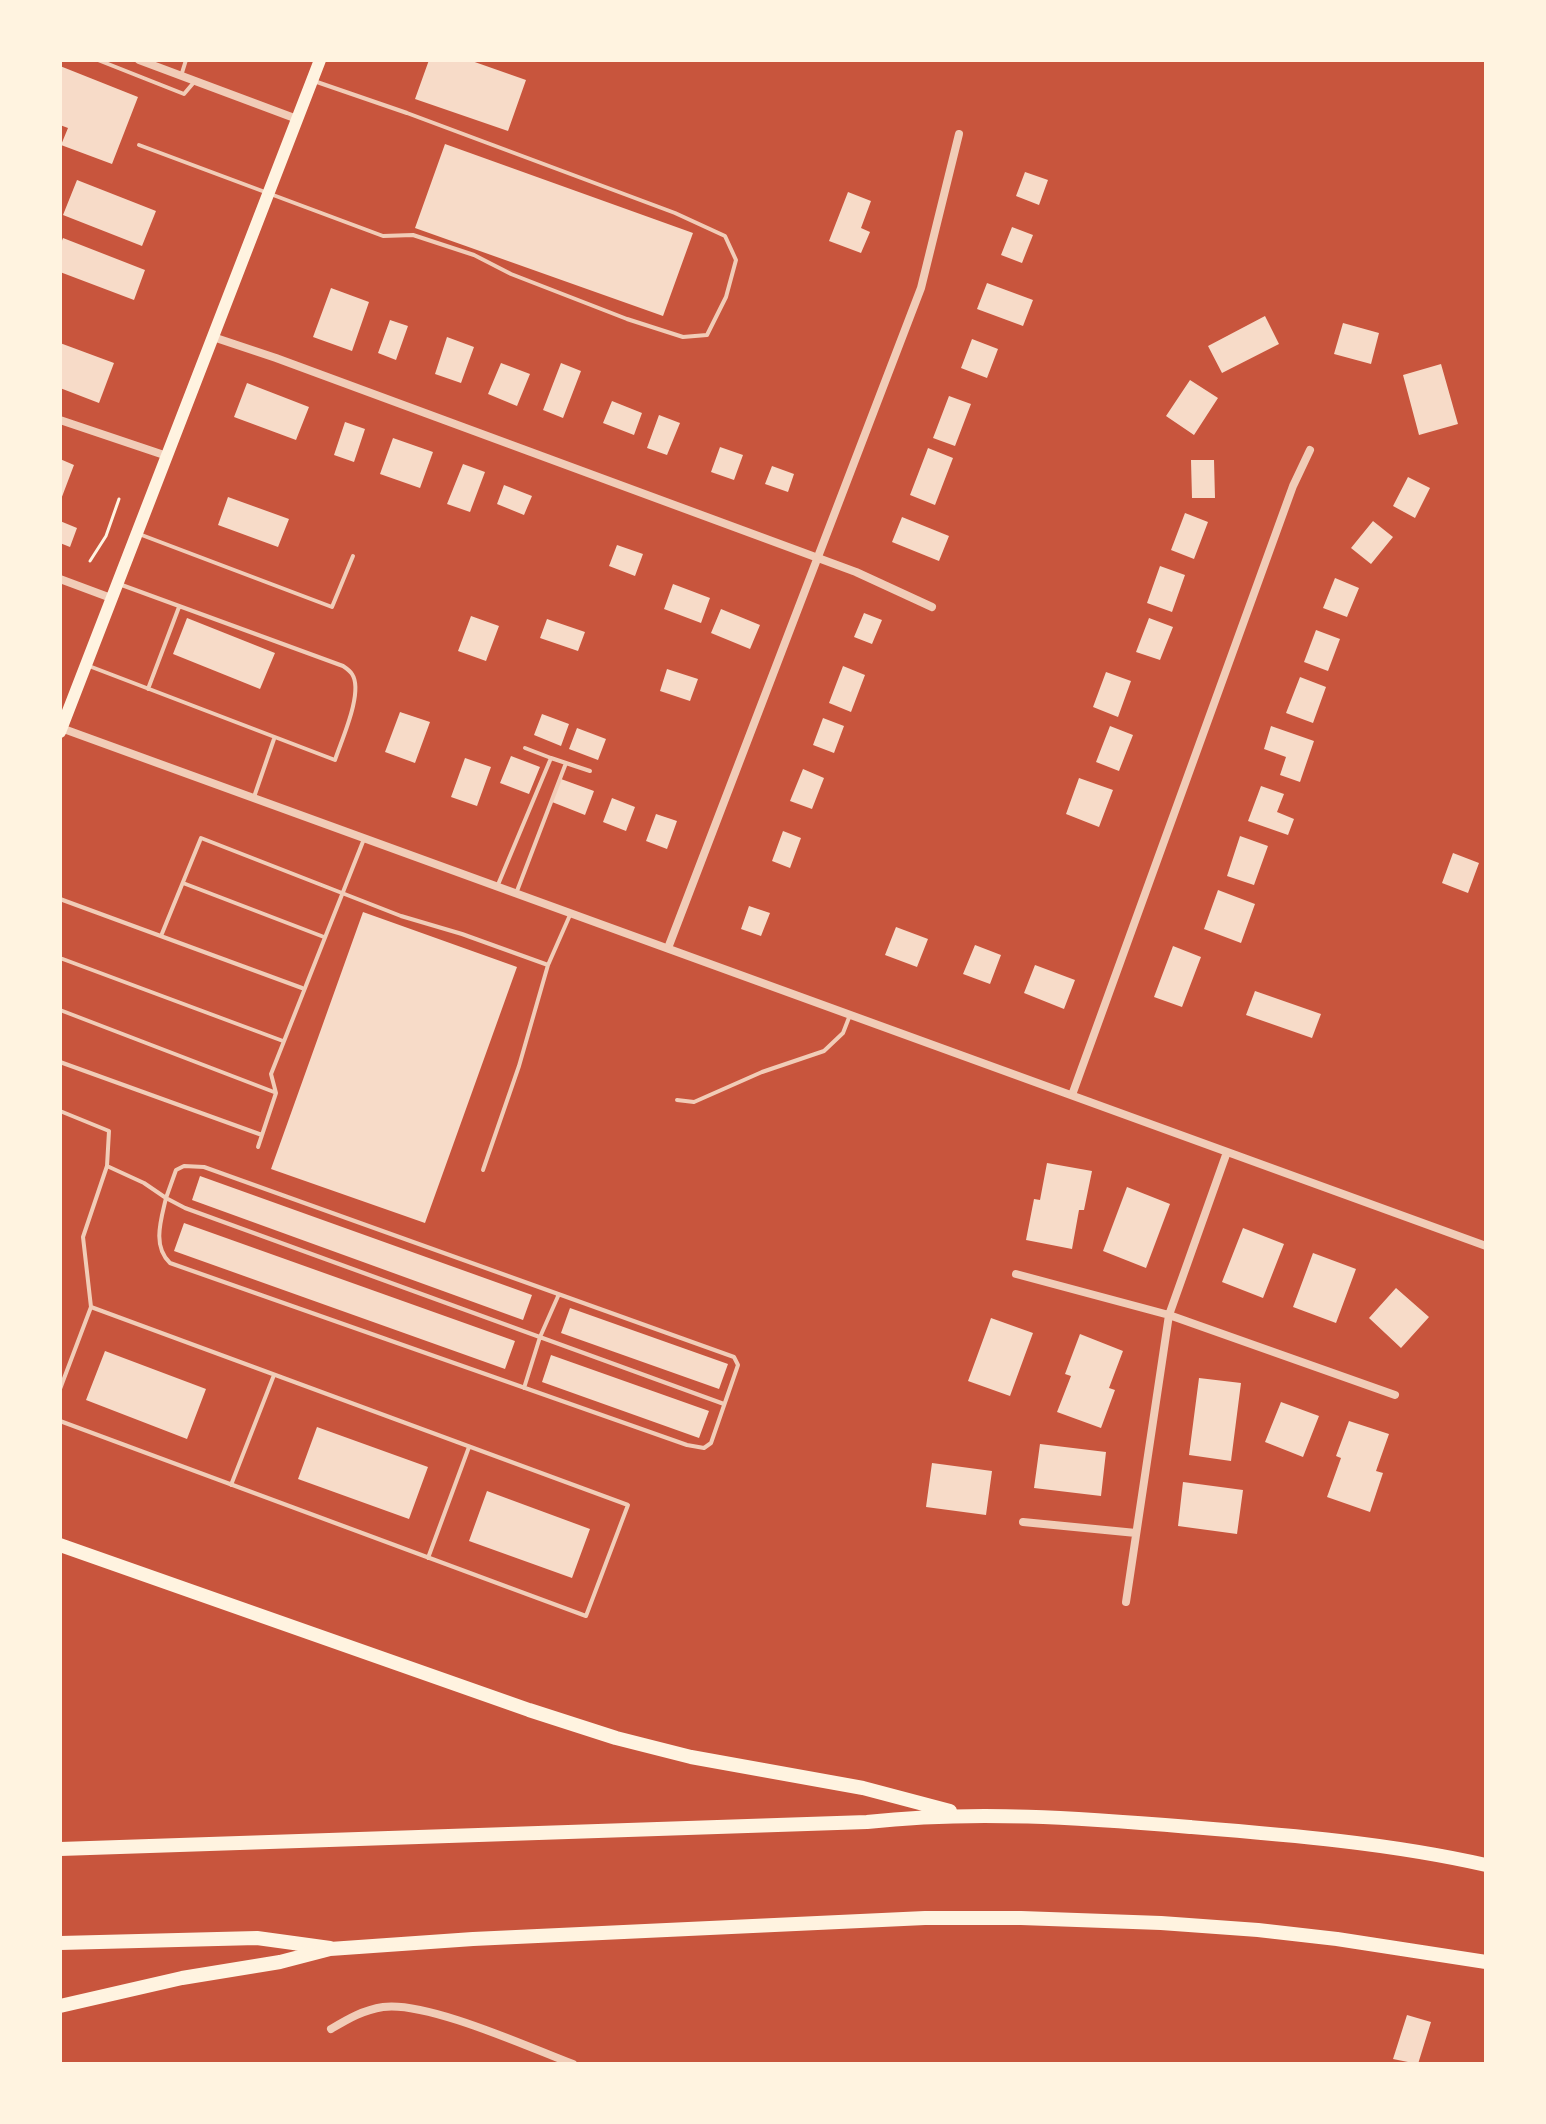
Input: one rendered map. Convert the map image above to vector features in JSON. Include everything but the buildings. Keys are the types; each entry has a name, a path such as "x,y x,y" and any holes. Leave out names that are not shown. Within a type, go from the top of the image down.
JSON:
{"highway":[{"path":"60,1545 616,1738 691,1757 863,1788 966,1815"},
{"path":"60,1849 867,1822 966,1815 1143,1823 1288,1834 1429,1852 1486,1865"},
{"path":"60,2006 330,1949 842,1921 1021,1918 1161,1923 1337,1939 1486,1962"},
{"path":"60,1943 257,1938 330,1949"}],"main road":[{"path":"61,730 65,706 86,665 320,60"}],"street":[{"path":"139,60 297,119"},
{"path":"668,948 921,288 959,134"},
{"path":"213,337 818,558 932,607"},
{"path":"60,420 167,456"},
{"path":"1072,1095 1293,486 1310,450"},
{"path":"60,579 111,598"},
{"path":"61,730 1486,1246"},
{"path":"1126,1602 1169,1315 1227,1152"},
{"path":"1016,1274 1169,1315 1395,1395"},
{"path":"1023,1522 1136,1533"},
{"path":"331,2029 362,2012 385,2007 405,2008 490,2032 573,2064"}],"lane":[{"path":"98,60 184,94 195,81"},
{"path":"181,76 186,60"},
{"path":"139,145 383,236 413,235 474,255 511,274 627,319 683,337 707,335 726,297 736,260 725,236 675,213 312,80"},
{"path":"137,533 332,607 353,556"},
{"path":"86,665 335,760 356,689 353,675 343,666 117,583"},
{"path":"148,689 179,607"},
{"path":"253,798 274,739"},
{"path":"525,748 590,771"},
{"path":"497,887 551,758"},
{"path":"516,893 566,763"},
{"path":"161,936 201,838 401,916 548,965"},
{"path":"258,1147 276,1093 271,1074 364,838"},
{"path":"183,883 324,937"},
{"path":"60,899 303,989"},
{"path":"483,1170 519,1066 548,965 571,913"},
{"path":"60,958 283,1041"},
{"path":"60,1010 276,1093"},
{"path":"677,1100 694,1102 762,1072 824,1051 843,1033 850,1015"},
{"path":"60,1062 262,1135"},
{"path":"60,1111 109,1131 107,1166 83,1237 91,1307 60,1389"},
{"path":"107,1166 144,1183 185,1208 724,1404"},
{"path":"184,1166 204,1167 734,1357 738,1365 711,1443 704,1448 687,1445 170,1263 162,1255 159,1243 166,1198 176,1170 184,1166"},
{"path":"524,1388 540,1337 559,1294"},
{"path":"60,1421 586,1616 628,1505 91,1307"},
{"path":"231,1485 274,1375"},
{"path":"428,1558 469,1447"}],"path":[{"path":"90,561 106,536 119,499"}]}
